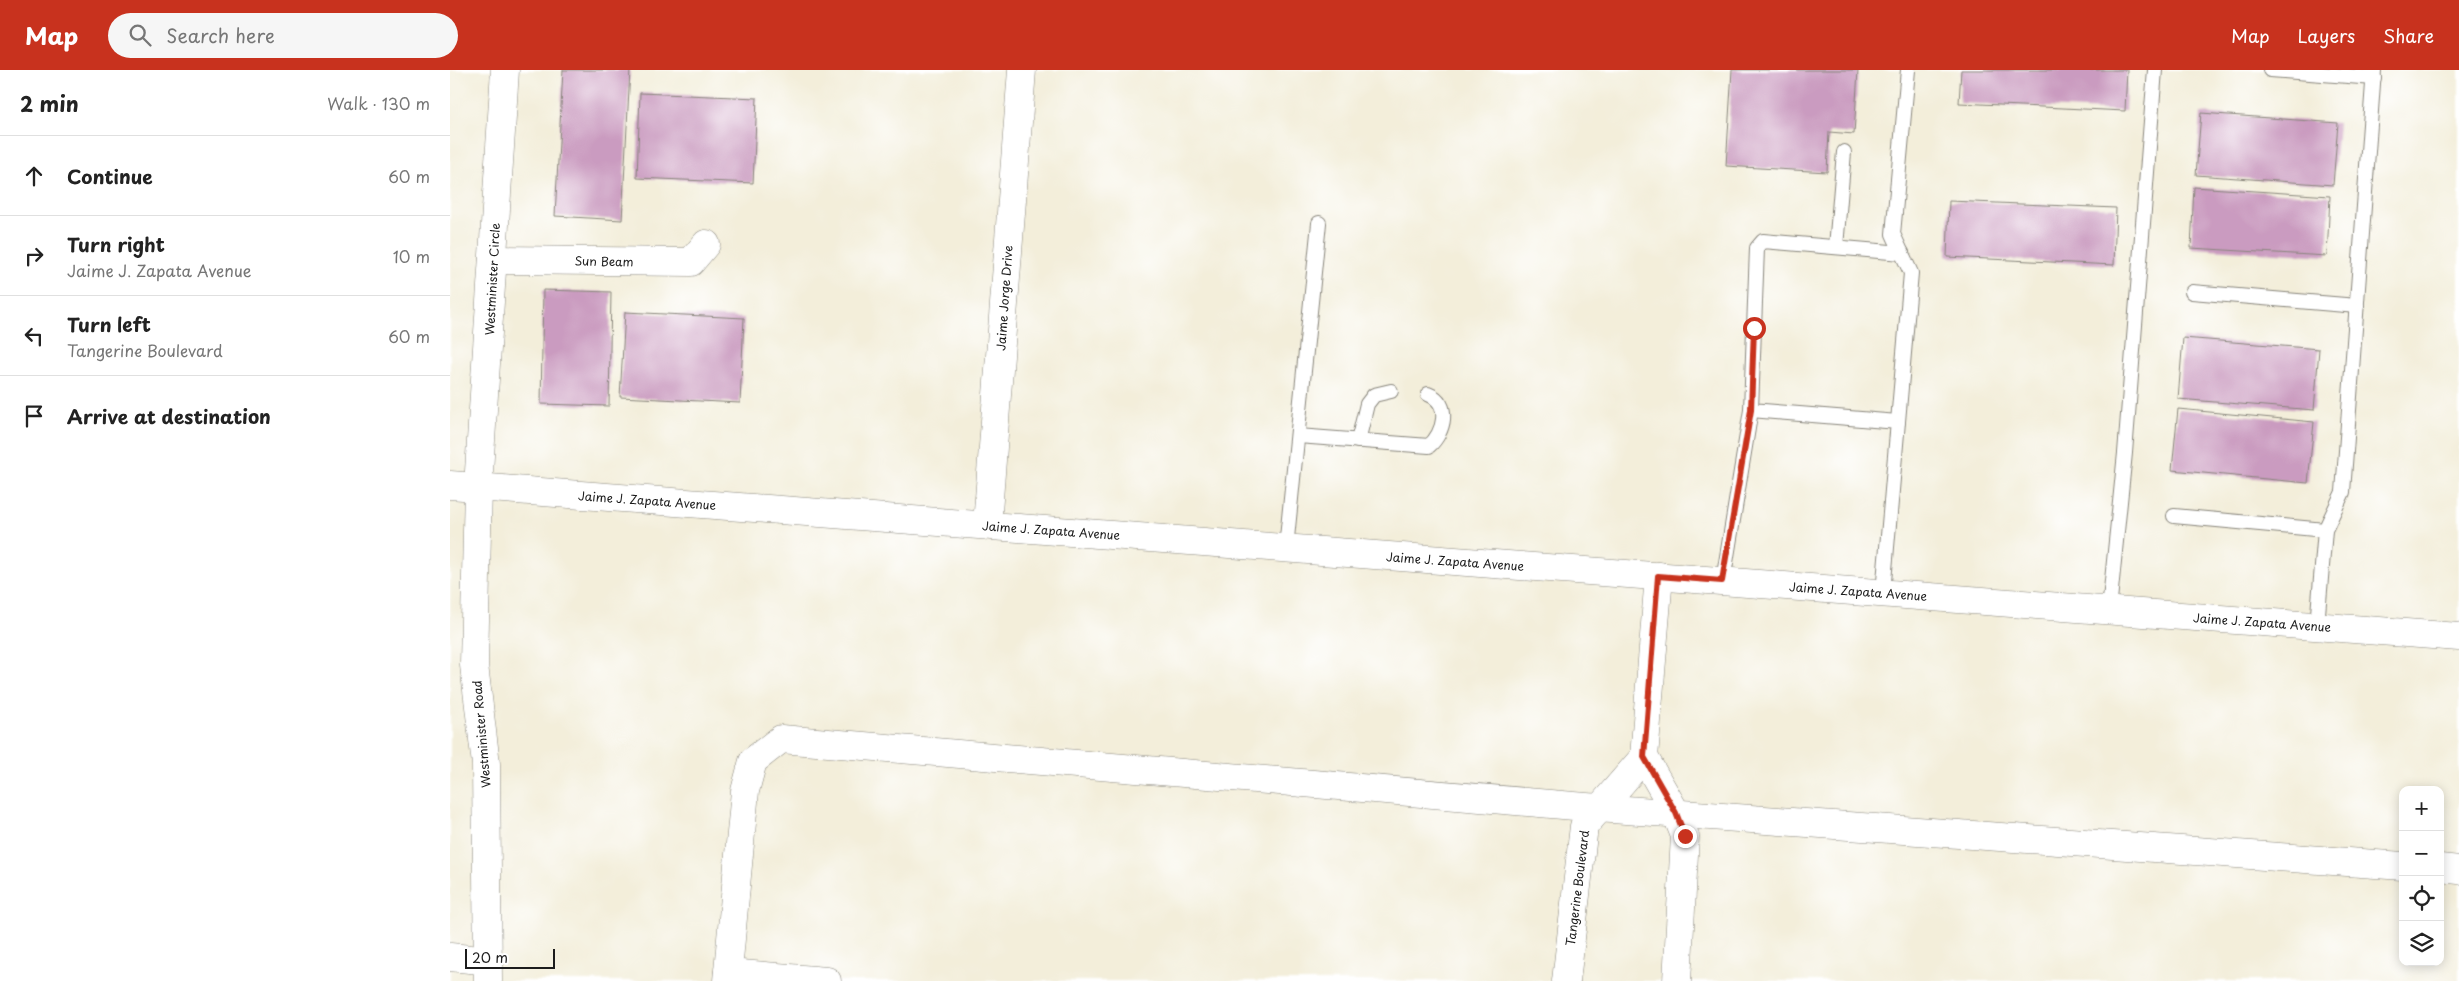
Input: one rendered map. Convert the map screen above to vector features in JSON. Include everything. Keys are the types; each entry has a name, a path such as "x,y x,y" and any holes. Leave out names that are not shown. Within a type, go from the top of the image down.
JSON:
{"street":[{"name":"Westminister Circle","path":"478,487 505,70"},
{"name":"Jaime Jorge Drive","path":"987,526 1022,70"},
{"name":"Sun Beam","path":"493,260 691,262 706,244"},
{"name":"Jaime J. Zapata Avenue","path":"450,485 2459,637"},
{"name":"Westminister Road","path":"478,487 474,665 486,764 489,971"},
{"path":"1658,576 1644,757 1676,813 1685,836 1677,981"},
{"path":"827,981 727,977 745,791 754,761 782,739 1598,808 2399,866"},
{"name":"Tangerine Boulevard","path":"1566,981 1584,826 1644,757"},
{"path":"2444,868 2459,870"},
{"path":"450,957 489,971"}],"lane":[{"path":"1883,593 1911,273 1894,234 1908,70"},
{"path":"2108,610 2126,443 2155,70"},
{"path":"2270,70 2374,74 2343,492 2326,530 2317,626"},
{"path":"1836,247 1844,152"},
{"path":"1286,548 1319,223"},
{"path":"1722,581 1751,410 1757,248 1763,241 1902,253"},
{"path":"2192,292 2357,306"},
{"path":"1358,441 1367,404 1374,395 1391,391"},
{"path":"1298,436 1428,446 1437,439 1443,424 1442,410 1434,397 1428,394"},
{"path":"1751,410 1898,422"},
{"path":"2174,516 2326,530"}],"building":[{"path":"563,70 630,70 622,220 555,216"},
{"path":"1732,70 1858,70 1854,134 1829,132 1827,172 1726,166"},
{"path":"1961,70 2127,70 2125,111 1959,103"},
{"path":"640,93 757,98 753,183 637,178"},
{"path":"2201,113 2338,123 2333,185 2196,175"},
{"path":"2194,187 2330,196 2327,256 2191,248"},
{"path":"1949,201 2116,208 2114,265 1947,257"},
{"path":"543,290 611,292 609,406 541,404"},
{"path":"625,312 744,318 740,403 620,397"},
{"path":"2183,338 2319,349 2314,410 2178,399"},
{"path":"2178,409 2314,422 2308,483 2172,470"}],"route":[{"path":"1685,836 1676,813 1644,757 1658,576 1722,581 1751,410 1754,328"}]}
